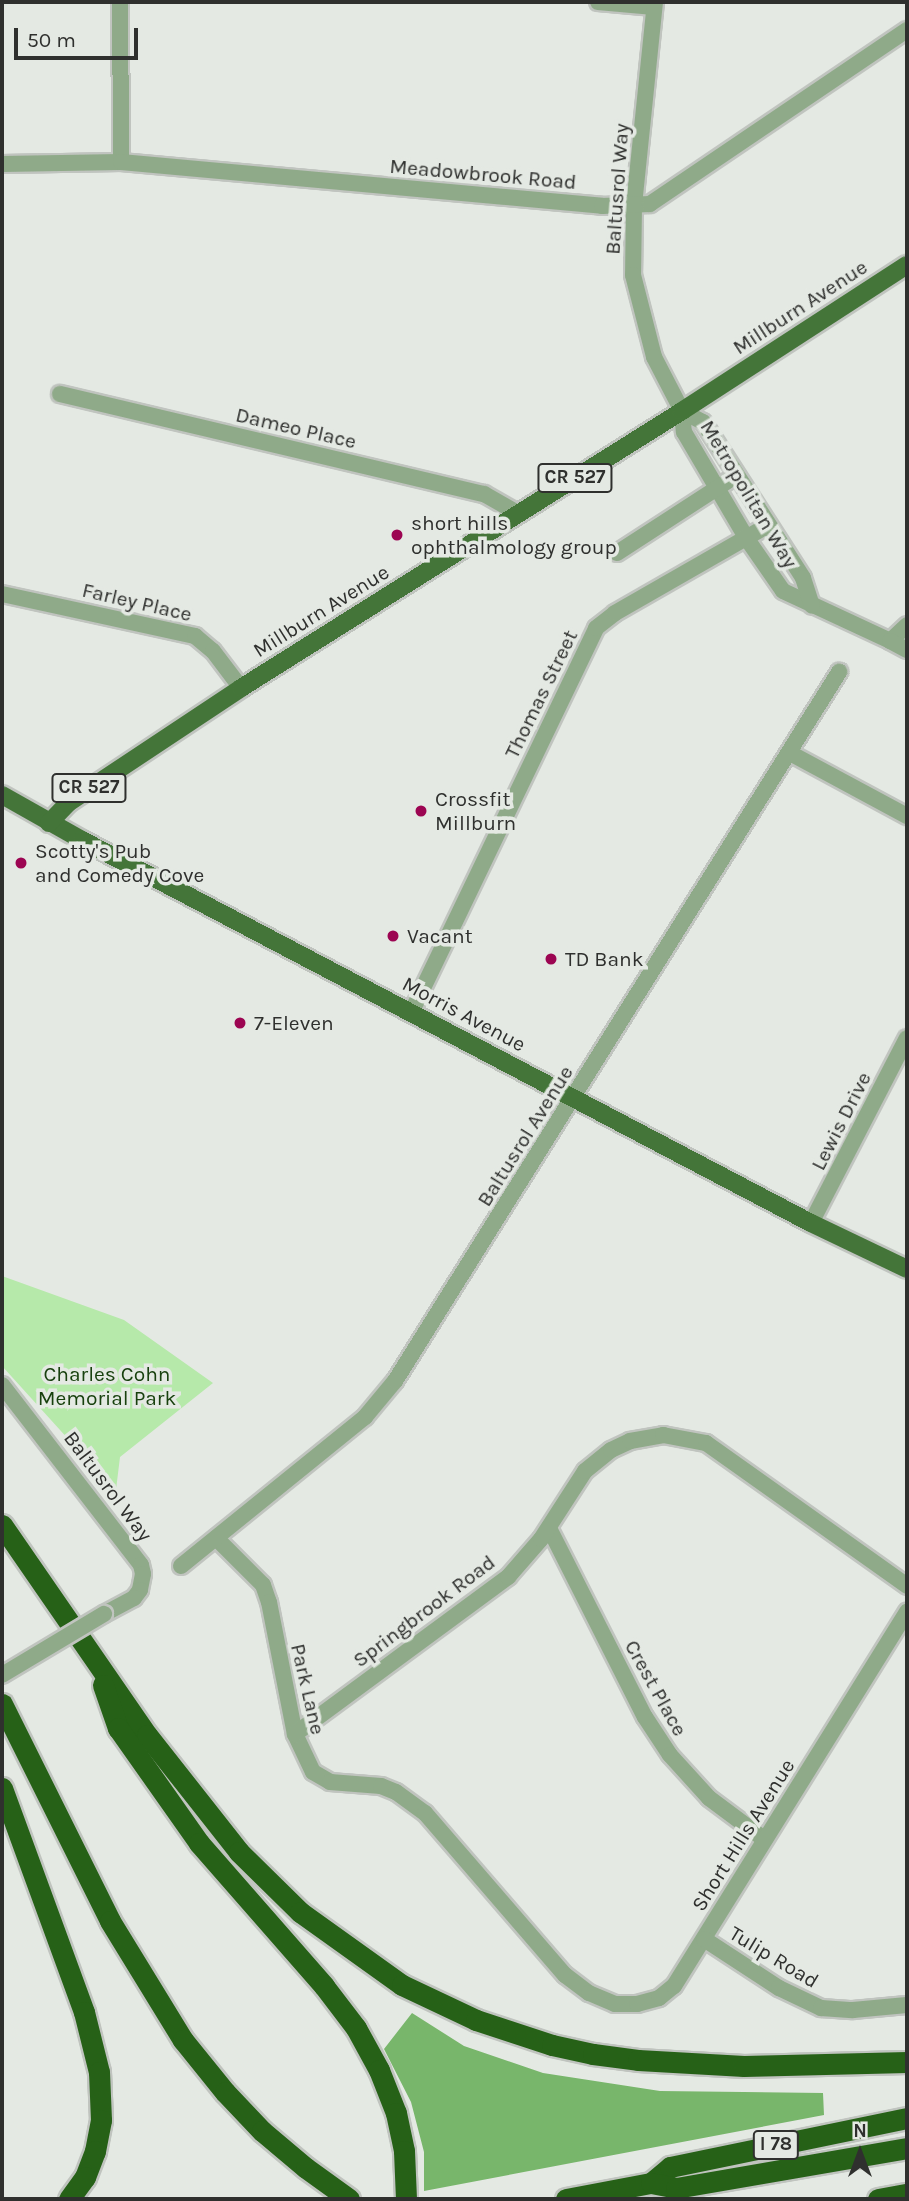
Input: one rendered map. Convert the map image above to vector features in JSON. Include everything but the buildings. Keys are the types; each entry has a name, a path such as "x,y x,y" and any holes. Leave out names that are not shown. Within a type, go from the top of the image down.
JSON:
{"highway":[{"path":"2,1525 178,1777 267,1882 333,1939 402,1985 476,2020 552,2045 638,2060 744,2066 907,2062"},
{"path":"95,1661 118,1728 171,1806 228,1879 324,1986 356,2028 379,2070 396,2113 406,2166 406,2199"},
{"path":"2,1704 110,1921 183,2040 225,2092 262,2131 349,2199"},
{"path":"2,1787 84,2012 99,2072 101,2120 95,2151 85,2177 69,2199"},
{"name":"I 78","path":"651,2183 670,2166 907,2118"},
{"name":"I 78","path":"566,2199 651,2183 676,2188 907,2148"},
{"path":"878,2199 907,2194"}],"main road":[{"name":"Millburn Avenue","path":"49,823 68,803 241,688 682,411 907,265"},
{"name":"Morris Avenue","path":"2,795 49,823 412,1011 811,1223 907,1269"}],"street":[{"path":"120,2 121,162"},
{"path":"597,2 655,4"},
{"name":"Baltusrol Way","path":"655,4 634,206 633,275 641,317 654,357 682,411"},
{"name":"Meadowbrook Road","path":"2,164 121,162 602,206 650,204 907,30"},
{"name":"Dameo Place","path":"60,394 484,494 519,514"},
{"name":"Metropolitan Way","path":"682,411 703,422 767,526 803,578 812,606"},
{"name":"Metropolitan Way","path":"682,411 684,432 747,539 783,591 907,650"},
{"path":"617,553 735,476"},
{"name":"Thomas Street","path":"412,1011 596,628 615,613 767,526"},
{"name":"Farley Place","path":"2,594 195,636 213,651 241,688"},
{"path":"890,641 907,625"},
{"name":"Baltusrol Avenue","path":"181,1566 365,1417 395,1381 839,672"},
{"path":"790,753 907,816"},
{"name":"Lewis Drive","path":"811,1223 907,1038"},
{"name":"Baltusrol Way","path":"2,1385 141,1565 144,1574 140,1590 134,1598 2,1675"},
{"name":"Springbrook Road","path":"295,1734 508,1577 549,1528 585,1471 611,1450 652,1436 685,1437 706,1443 725,1454 907,1586"},
{"name":"Crest Place","path":"549,1528 645,1717 670,1755 709,1798 764,1839"},
{"name":"Park Lane","path":"216,1538 263,1585 270,1602 295,1734 307,1765 330,1782 381,1786 396,1791 425,1813 572,1981"},
{"name":"Short Hills Avenue","path":"572,1981 589,1993 615,2004 637,2004 659,1997 674,1986 907,1611"},
{"name":"Tulip Road","path":"704,1939 779,1988 821,2008 853,2010 907,2005"}],"green space":[{"name":"Charles Cohn Memorial Park","path":"2,1276 124,1320 213,1383 120,1457 115,1498 70,1441 2,1366"},
{"path":"412,2013 464,2046 543,2073 660,2091 823,2093 824,2115 424,2191 424,2152 411,2102 384,2049"}],"place":[{"name":"short hills ophthalmology group","path":"397,535"},
{"name":"Crossfit Millburn","path":"421,811"},
{"name":"Scotty's Pub and Comedy Cove","path":"21,863"},
{"name":"Vacant","path":"393,936"},
{"name":"TD Bank","path":"551,959"},
{"name":"7-Eleven","path":"240,1023"}]}
